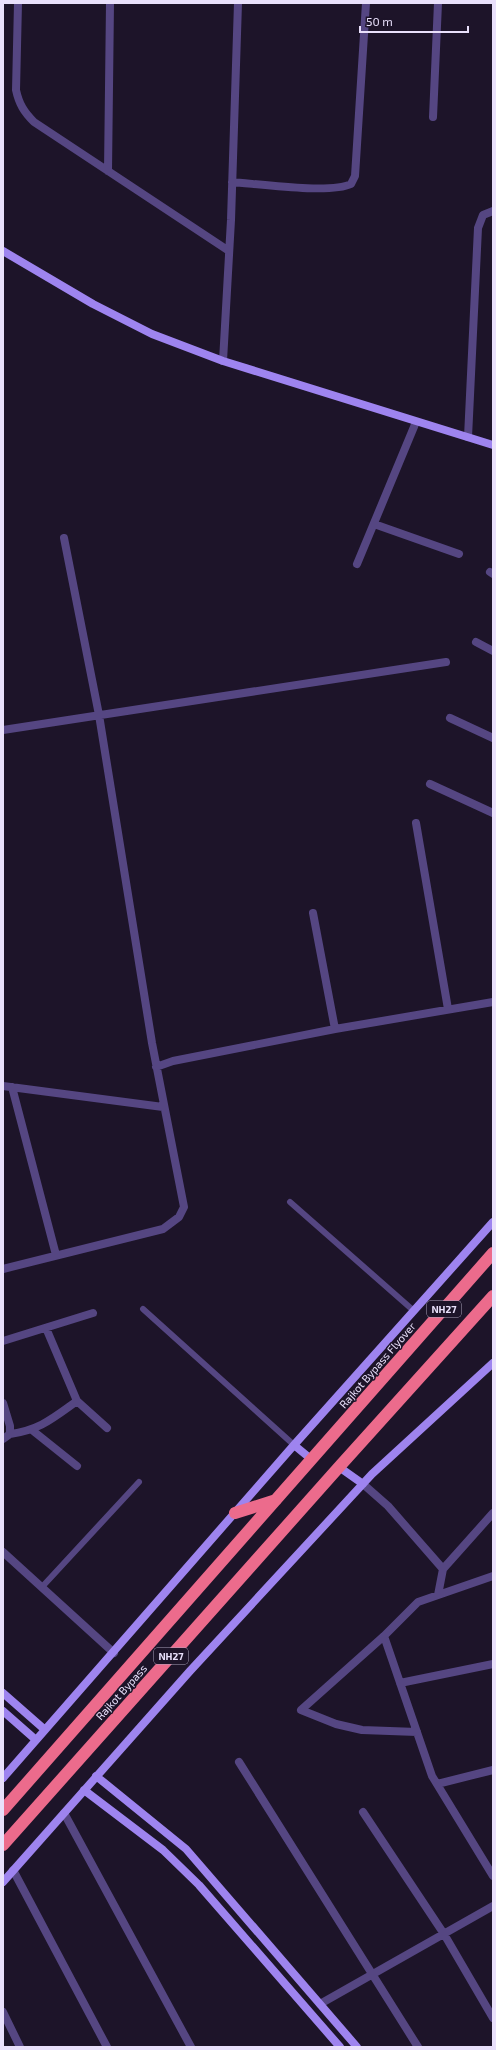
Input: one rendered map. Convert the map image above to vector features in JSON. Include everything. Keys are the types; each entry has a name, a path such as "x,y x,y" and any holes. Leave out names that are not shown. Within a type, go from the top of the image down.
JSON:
{"highway":[{"name":"Rajkot Bypass Flyover","path":"311,1459 493,1253"},
{"name":"NH27","path":"339,1467 414,1386 493,1296"},
{"name":"Rajkot Bypass","path":"3,1810 311,1459"},
{"name":"Rajkot Bypass","path":"3,1845 339,1467"},
{"path":"235,1513 276,1500"}],"street":[{"path":"18,3 16,90 23,111 34,122 229,251"},
{"path":"108,171 110,3"},
{"path":"223,361 232,182 238,3"},
{"path":"232,182 327,189 343,188 351,184 355,176 366,3"},
{"path":"432,117 438,3"},
{"path":"468,437 478,228 484,215 493,211"},
{"path":"3,251 126,321 152,334 223,361 493,445"},
{"path":"357,564 416,422"},
{"path":"374,524 459,554"},
{"path":"3,1268 163,1228 179,1217 184,1207 156,1067 99,715 64,538"},
{"path":"476,642 493,651"},
{"path":"3,730 446,662"},
{"path":"450,718 493,738"},
{"path":"430,784 493,813"},
{"path":"416,823 448,1009"},
{"path":"313,913 335,1030"},
{"path":"156,1067 173,1061 448,1009 493,1002"},
{"path":"3,1086 163,1107"},
{"path":"12,1087 56,1255"},
{"path":"3,1778 44,1729 114,1652 294,1445 493,1222"},
{"path":"3,1340 93,1314"},
{"path":"46,1328 77,1402 107,1428"},
{"path":"3,1882 190,1671 363,1484 493,1363"},
{"path":"3,1439 10,1434 32,1430 77,1402"},
{"path":"3,1403 10,1426 10,1434"},
{"path":"32,1430 77,1466"},
{"path":"294,1445 311,1459"},
{"path":"339,1467 363,1484 388,1506 443,1569"},
{"path":"438,1595 443,1569 493,1513"},
{"path":"3,1552 114,1652"},
{"path":"417,1732 362,1730 336,1724 301,1710 384,1636 418,1602 493,1576"},
{"path":"384,1636 432,1776 493,1876"},
{"path":"400,1683 493,1664"},
{"path":"3,1693 44,1729"},
{"path":"3,1711 36,1740"},
{"path":"239,1762 418,2047"},
{"path":"437,1784 493,1770"},
{"path":"96,1776 186,1849 356,2047"},
{"path":"84,1790 163,1850 199,1885 340,2047"},
{"path":"363,1812 444,1934 493,2018"},
{"path":"64,1813 191,2047"},
{"path":"13,1870 107,2047"},
{"path":"320,2004 372,1976 493,1906"},
{"path":"3,2012 20,2047"}],"lane":[{"path":"290,1202 414,1311"},
{"path":"142,1309 294,1445"},
{"path":"42,1587 139,1482"}]}
